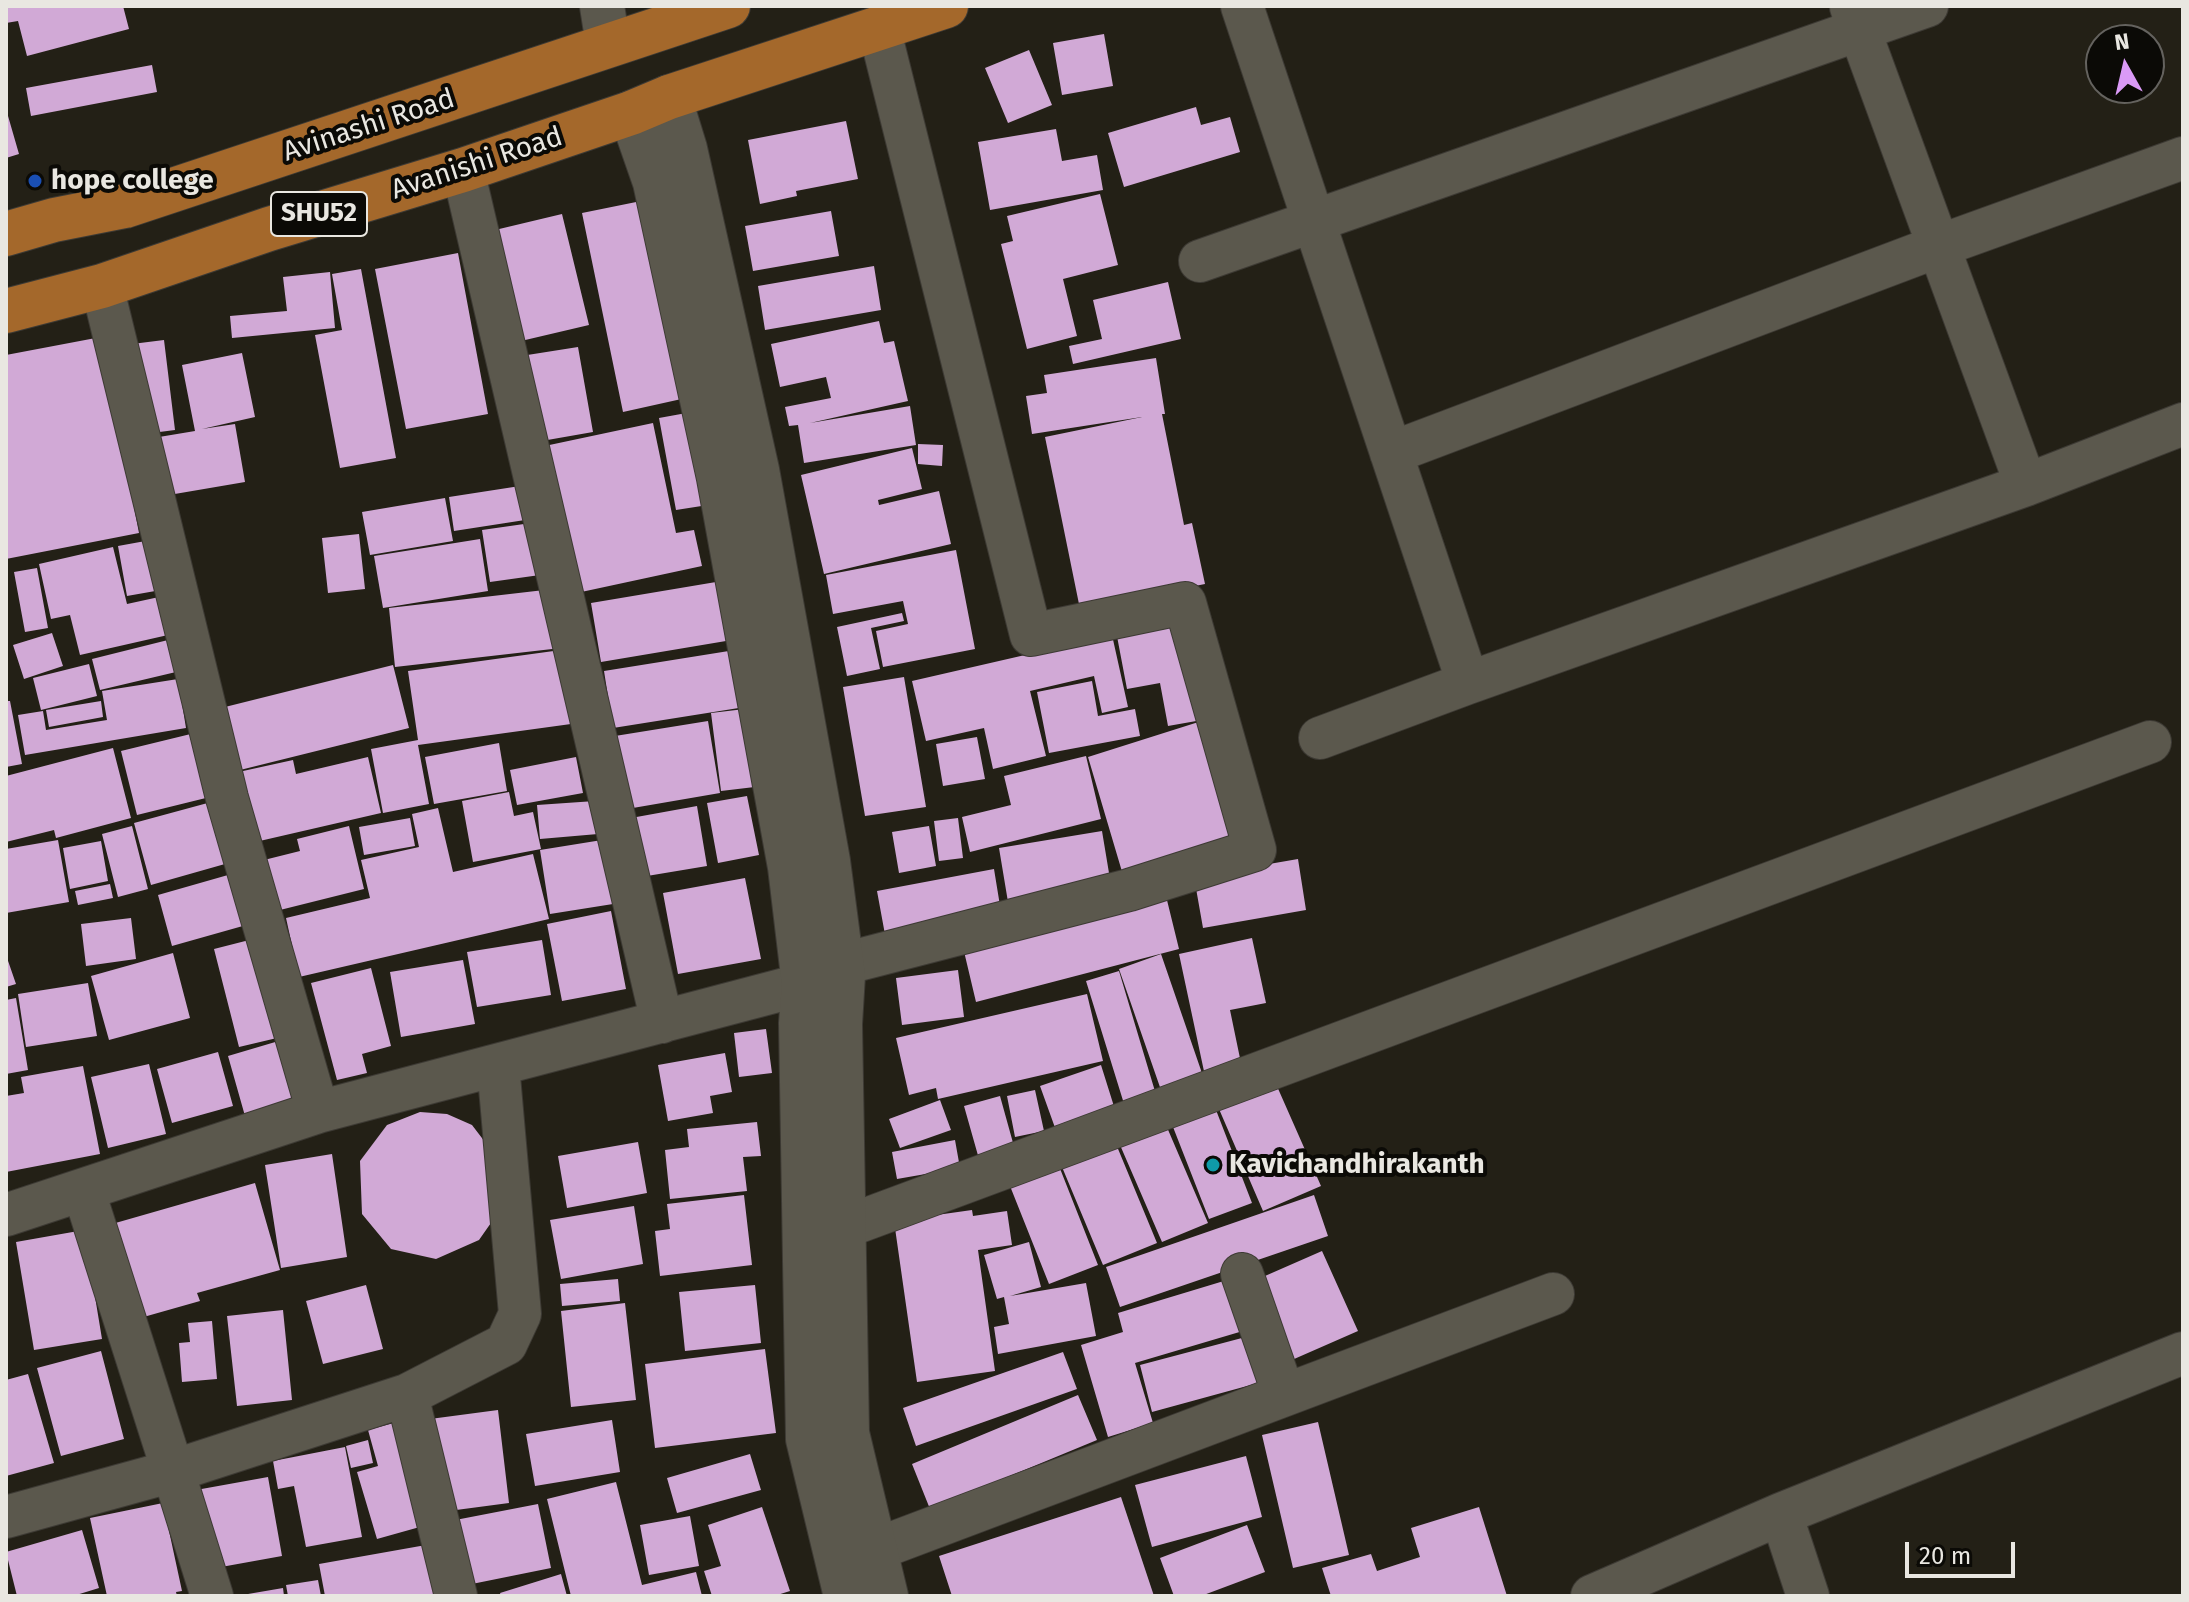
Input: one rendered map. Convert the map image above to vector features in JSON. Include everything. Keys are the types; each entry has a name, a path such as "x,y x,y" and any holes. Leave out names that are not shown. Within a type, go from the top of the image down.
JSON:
{"main road":[{"name":"Avinashi Road","path":"6,234 54,220 125,206 489,87 618,23 728,6"},
{"name":"Avanishi Road","path":"6,311 102,286 269,229 463,170 946,6"}],"street":[{"path":"1242,6 1468,683"},
{"path":"1200,261 1855,18 1927,6"},
{"path":"1855,18 2026,485"},
{"path":"6,1215 84,1192 318,1112 804,984 843,964 1129,890 1255,850 1185,603 1031,635 879,28"},
{"path":"650,105 685,149 757,470 828,861 843,964 840,1024 847,1433 886,1596"},
{"path":"650,105 655,182 719,478 790,867 804,984 801,1023 808,1439 846,1596"},
{"path":"1391,453 1939,246 2183,158"},
{"path":"463,170 662,1022"},
{"path":"102,286 227,798 318,1112"},
{"path":"1320,738 2026,485 2183,424"},
{"path":"845,1227 2150,742"},
{"path":"6,1517 173,1471 407,1395 506,1344 520,1314 498,1065"},
{"path":"84,1192 212,1596"},
{"path":"1242,1274 1284,1395"},
{"path":"874,1550 1553,1294"},
{"path":"1592,1596 1781,1514 2183,1353"},
{"path":"407,1395 456,1596"},
{"path":"1781,1514 1808,1596"}],"building":[{"path":"6,6 123,6 129,29 27,56 18,21 6,23"},
{"path":"1104,34 1113,86 1062,95 1053,43"},
{"path":"1029,50 1052,105 1008,123 985,68"},
{"path":"152,65 157,92 31,116 26,88"},
{"path":"1196,107 1201,125 1230,117 1240,152 1124,187 1108,133"},
{"path":"6,109 19,154 6,158"},
{"path":"846,121 858,179 796,191 797,196 760,204 748,140"},
{"path":"1056,129 1062,161 1097,155 1103,190 990,210 978,142"},
{"path":"1100,194 1118,265 1063,279 1077,336 1027,349 1001,244 1013,241 1007,216"},
{"path":"646,200 686,398 623,412 582,213"},
{"path":"831,211 839,256 753,271 745,226"},
{"path":"562,214 589,325 521,341 495,230"},
{"path":"458,253 488,414 406,429 375,269"},
{"path":"874,266 881,310 765,330 758,286"},
{"path":"361,269 396,458 340,468 315,335 342,330 332,274"},
{"path":"330,272 335,328 232,338 230,316 287,311 283,277"},
{"path":"1168,282 1181,339 1073,364 1069,346 1102,339 1093,300"},
{"path":"879,321 884,343 894,341 908,401 810,423 910,406 916,445 804,463 798,425 789,426 785,407 831,398 826,377 780,387 771,344"},
{"path":"101,337 139,533 6,559 6,355"},
{"path":"164,340 175,430 144,434 132,344"},
{"path":"578,347 593,432 536,442 521,356"},
{"path":"242,353 255,417 202,429 235,424 245,482 163,496 153,438 195,431 182,365"},
{"path":"1156,358 1165,414 1162,414 1184,525 1192,523 1205,584 1080,609 1045,437 1142,417 1032,434 1026,396 1047,393 1044,375"},
{"path":"692,412 708,505 676,510 659,418"},
{"path":"653,423 676,533 694,530 702,566 572,594 540,447"},
{"path":"918,444 943,445 942,466 918,464"},
{"path":"912,448 922,489 878,500 879,505 939,491 951,544 824,574 801,475"},
{"path":"520,486 525,520 454,531 449,497"},
{"path":"445,498 453,541 370,555 362,512"},
{"path":"531,523 540,575 490,582 482,530"},
{"path":"359,534 365,589 328,593 322,538"},
{"path":"480,539 488,591 383,608 374,556"},
{"path":"151,540 161,590 127,596 118,546"},
{"path":"113,547 127,604 159,597 168,635 80,655 70,615 51,619 39,564"},
{"path":"956,550 975,649 883,667 876,631 908,624 903,601 833,614 826,575"},
{"path":"37,568 48,628 25,632 14,572"},
{"path":"716,582 726,641 601,662 591,603"},
{"path":"553,589 561,648 395,667 389,608"},
{"path":"902,613 904,621 871,628 880,669 847,676 837,627"},
{"path":"1183,619 1202,720 1168,726 1160,683 1127,689 1116,631"},
{"path":"52,633 63,666 24,679 13,645"},
{"path":"1112,635 1128,707 1102,713 1094,676 1030,691 1046,756 993,769 984,728 926,741 912,681"},
{"path":"168,640 176,672 100,690 92,659"},
{"path":"561,650 571,724 418,745 429,804 383,813 371,749 418,740 408,671"},
{"path":"735,650 745,707 613,728 604,671"},
{"path":"89,664 97,696 41,710 33,678"},
{"path":"393,665 409,728 232,772 217,709"},
{"path":"904,677 926,807 865,816 843,687"},
{"path":"178,679 186,728 25,755 18,715 43,711 46,730 107,720 102,691"},
{"path":"1092,681 1098,716 1135,709 1140,736 1049,753 1037,692"},
{"path":"6,701 10,701 22,764 6,767"},
{"path":"101,701 103,717 49,727 46,710"},
{"path":"753,708 763,786 721,791 711,713"},
{"path":"1208,719 1245,845 1123,875 1088,757"},
{"path":"708,721 720,793 627,809 615,736"},
{"path":"203,731 218,795 137,815 121,751"},
{"path":"977,737 985,779 943,786 936,744"},
{"path":"499,743 507,791 434,804 425,757"},
{"path":"113,748 131,818 56,838 54,830 6,842 6,776"},
{"path":"1086,756 1101,819 970,852 962,817 1011,805 1004,776"},
{"path":"368,757 381,813 251,843 234,773 293,760 296,774"},
{"path":"576,757 583,793 517,805 510,770"},
{"path":"509,792 514,816 533,812 541,849 473,862 462,801"},
{"path":"747,796 759,855 718,863 707,803"},
{"path":"215,801 232,862 151,885 134,823"},
{"path":"595,801 598,834 540,839 537,805"},
{"path":"697,806 707,866 641,877 631,818"},
{"path":"438,808 453,872 533,854 549,919 299,977 286,918 370,898 361,860 419,847 412,814"},
{"path":"410,818 415,846 364,855 359,827"},
{"path":"958,818 963,858 939,861 934,821"},
{"path":"132,826 148,889 118,897 102,834"},
{"path":"349,826 364,889 276,911 264,860 300,851 297,839"},
{"path":"929,826 936,866 899,873 892,832"},
{"path":"1102,831 1111,885 1008,902 999,848"},
{"path":"58,840 69,902 6,913 6,849"},
{"path":"602,840 613,904 550,914 540,850"},
{"path":"101,841 108,881 70,889 63,848"},
{"path":"1298,859 1306,910 1203,928 1194,877"},
{"path":"994,869 1002,918 886,940 877,891"},
{"path":"242,871 257,922 172,946 158,895"},
{"path":"745,878 761,959 678,974 663,893"},
{"path":"110,884 113,898 78,905 75,891"},
{"path":"1165,892 1179,949 976,1002 962,943"},
{"path":"611,911 626,989 562,1001 547,924"},
{"path":"131,918 136,959 86,966 81,924"},
{"path":"261,937 277,1038 239,1047 214,949"},
{"path":"1252,938 1266,1003 1230,1010 1242,1068 1205,1076 1179,954"},
{"path":"542,940 551,995 477,1007 467,952"},
{"path":"173,953 190,1018 109,1040 91,976"},
{"path":"1161,954 1204,1079 1162,1093 1119,969"},
{"path":"6,955 16,984 6,987"},
{"path":"463,960 475,1024 401,1037 390,972"},
{"path":"371,968 391,1046 362,1054 367,1073 337,1080 311,983"},
{"path":"958,970 964,1017 902,1025 896,978"},
{"path":"1119,971 1157,1098 1125,1107 1086,981"},
{"path":"88,983 97,1036 26,1047 18,994"},
{"path":"1087,994 1103,1061 938,1099 936,1088 909,1095 896,1038"},
{"path":"16,998 28,1070 6,1074 6,1000"},
{"path":"766,1029 772,1073 739,1077 734,1033"},
{"path":"282,1040 299,1101 245,1116 228,1056"},
{"path":"218,1052 233,1106 172,1123 157,1069"},
{"path":"725,1053 732,1092 710,1096 713,1113 668,1121 658,1065"},
{"path":"149,1064 166,1134 108,1148 91,1077"},
{"path":"1101,1065 1117,1116 1058,1136 1040,1086"},
{"path":"83,1066 100,1154 6,1172 6,1096 24,1093 21,1077"},
{"path":"1276,1084 1321,1186 1263,1211 1219,1109"},
{"path":"1035,1090 1044,1131 1015,1137 1007,1096"},
{"path":"1000,1096 1015,1150 979,1159 964,1106"},
{"path":"940,1100 951,1130 900,1148 889,1119"},
{"name":"Kavichandhirakanth","path":"1216,1110 1252,1203 1209,1219 1173,1127"},
{"path":"420,1112 447,1114 472,1125 501,1163 500,1210 479,1240 436,1259 391,1249 362,1214 360,1161 387,1125"},
{"path":"757,1122 761,1156 743,1157 747,1191 670,1199 665,1150 689,1147 687,1129"},
{"path":"1166,1125 1208,1223 1162,1242 1120,1145"},
{"path":"955,1140 960,1168 897,1179 892,1152"},
{"path":"638,1142 647,1193 567,1208 558,1156"},
{"path":"1116,1144 1157,1243 1103,1265 1062,1167"},
{"path":"332,1154 347,1257 281,1268 265,1165"},
{"path":"1059,1166 1098,1265 1049,1284 1010,1186"},
{"path":"255,1183 280,1270 197,1293 200,1301 133,1320 105,1226"},
{"path":"744,1195 752,1265 660,1276 655,1231 670,1229 667,1204"},
{"path":"1314,1195 1328,1236 1120,1307 1106,1267"},
{"path":"634,1206 643,1264 561,1279 550,1220"},
{"path":"972,1210 973,1216 1007,1211 1012,1245 978,1250 995,1371 917,1382 894,1221"},
{"path":"84,1230 102,1339 34,1350 16,1242"},
{"path":"1029,1242 1041,1287 1010,1296 1086,1283 1096,1336 998,1354 994,1327 1009,1324 1004,1297 997,1299 984,1255"},
{"path":"1322,1251 1358,1331 1285,1363 1249,1283"},
{"path":"1237,1277 1253,1328 1135,1363 1153,1423 1108,1437 1081,1345 1123,1332 1118,1313"},
{"path":"618,1279 620,1301 562,1306 560,1284"},
{"path":"366,1285 383,1349 323,1364 306,1301"},
{"path":"755,1285 761,1343 685,1351 679,1292"},
{"path":"625,1303 636,1400 571,1407 561,1311"},
{"path":"283,1310 292,1400 237,1406 227,1316"},
{"path":"212,1321 217,1379 182,1382 179,1343 190,1342 188,1323"},
{"path":"1257,1334 1269,1380 1152,1412 1140,1365"},
{"path":"765,1349 776,1433 655,1448 645,1364"},
{"path":"101,1351 124,1439 61,1456 37,1368"},
{"path":"1063,1352 1077,1389 916,1446 903,1408"},
{"path":"28,1374 54,1463 6,1476 6,1380"},
{"path":"1078,1395 1097,1440 930,1509 912,1464"},
{"path":"498,1410 509,1503 441,1512 430,1419"},
{"path":"405,1420 434,1523 377,1539 357,1472 378,1466 368,1430"},
{"path":"612,1420 620,1472 535,1486 526,1434"},
{"path":"1318,1422 1349,1555 1293,1568 1262,1435"},
{"path":"368,1440 373,1463 351,1468 346,1446"},
{"path":"345,1447 362,1537 306,1547 294,1486 278,1489 273,1461"},
{"path":"750,1454 761,1490 677,1513 667,1478"},
{"path":"1246,1456 1262,1517 1152,1547 1135,1485"},
{"path":"268,1477 282,1556 210,1569 196,1490"},
{"path":"616,1482 642,1585 696,1572 702,1596 571,1596 547,1499"},
{"path":"1121,1497 1154,1596 952,1596 939,1556"},
{"path":"163,1503 182,1591 176,1592 177,1596 107,1596 90,1518"},
{"path":"538,1504 551,1568 457,1587 445,1522"},
{"path":"762,1507 790,1591 774,1596 712,1596 704,1571 721,1566 708,1525"},
{"path":"1479,1507 1507,1596 1331,1596 1322,1568 1371,1554 1377,1571 1420,1557 1411,1528"},
{"path":"690,1516 699,1566 649,1575 640,1525"},
{"path":"1247,1525 1265,1572 1201,1596 1174,1596 1160,1558"},
{"path":"82,1530 99,1588 73,1596 17,1596 6,1552"},
{"path":"426,1545 435,1596 325,1596 319,1564"},
{"path":"561,1574 567,1596 501,1596 500,1593"},
{"path":"318,1580 321,1596 288,1596 286,1585"},
{"path":"283,1588 284,1596 248,1596 248,1594"}],"place":[{"name":"hope college","path":"35,181"},
{"name":"Kavichandhirakanth","path":"1213,1165"}]}
